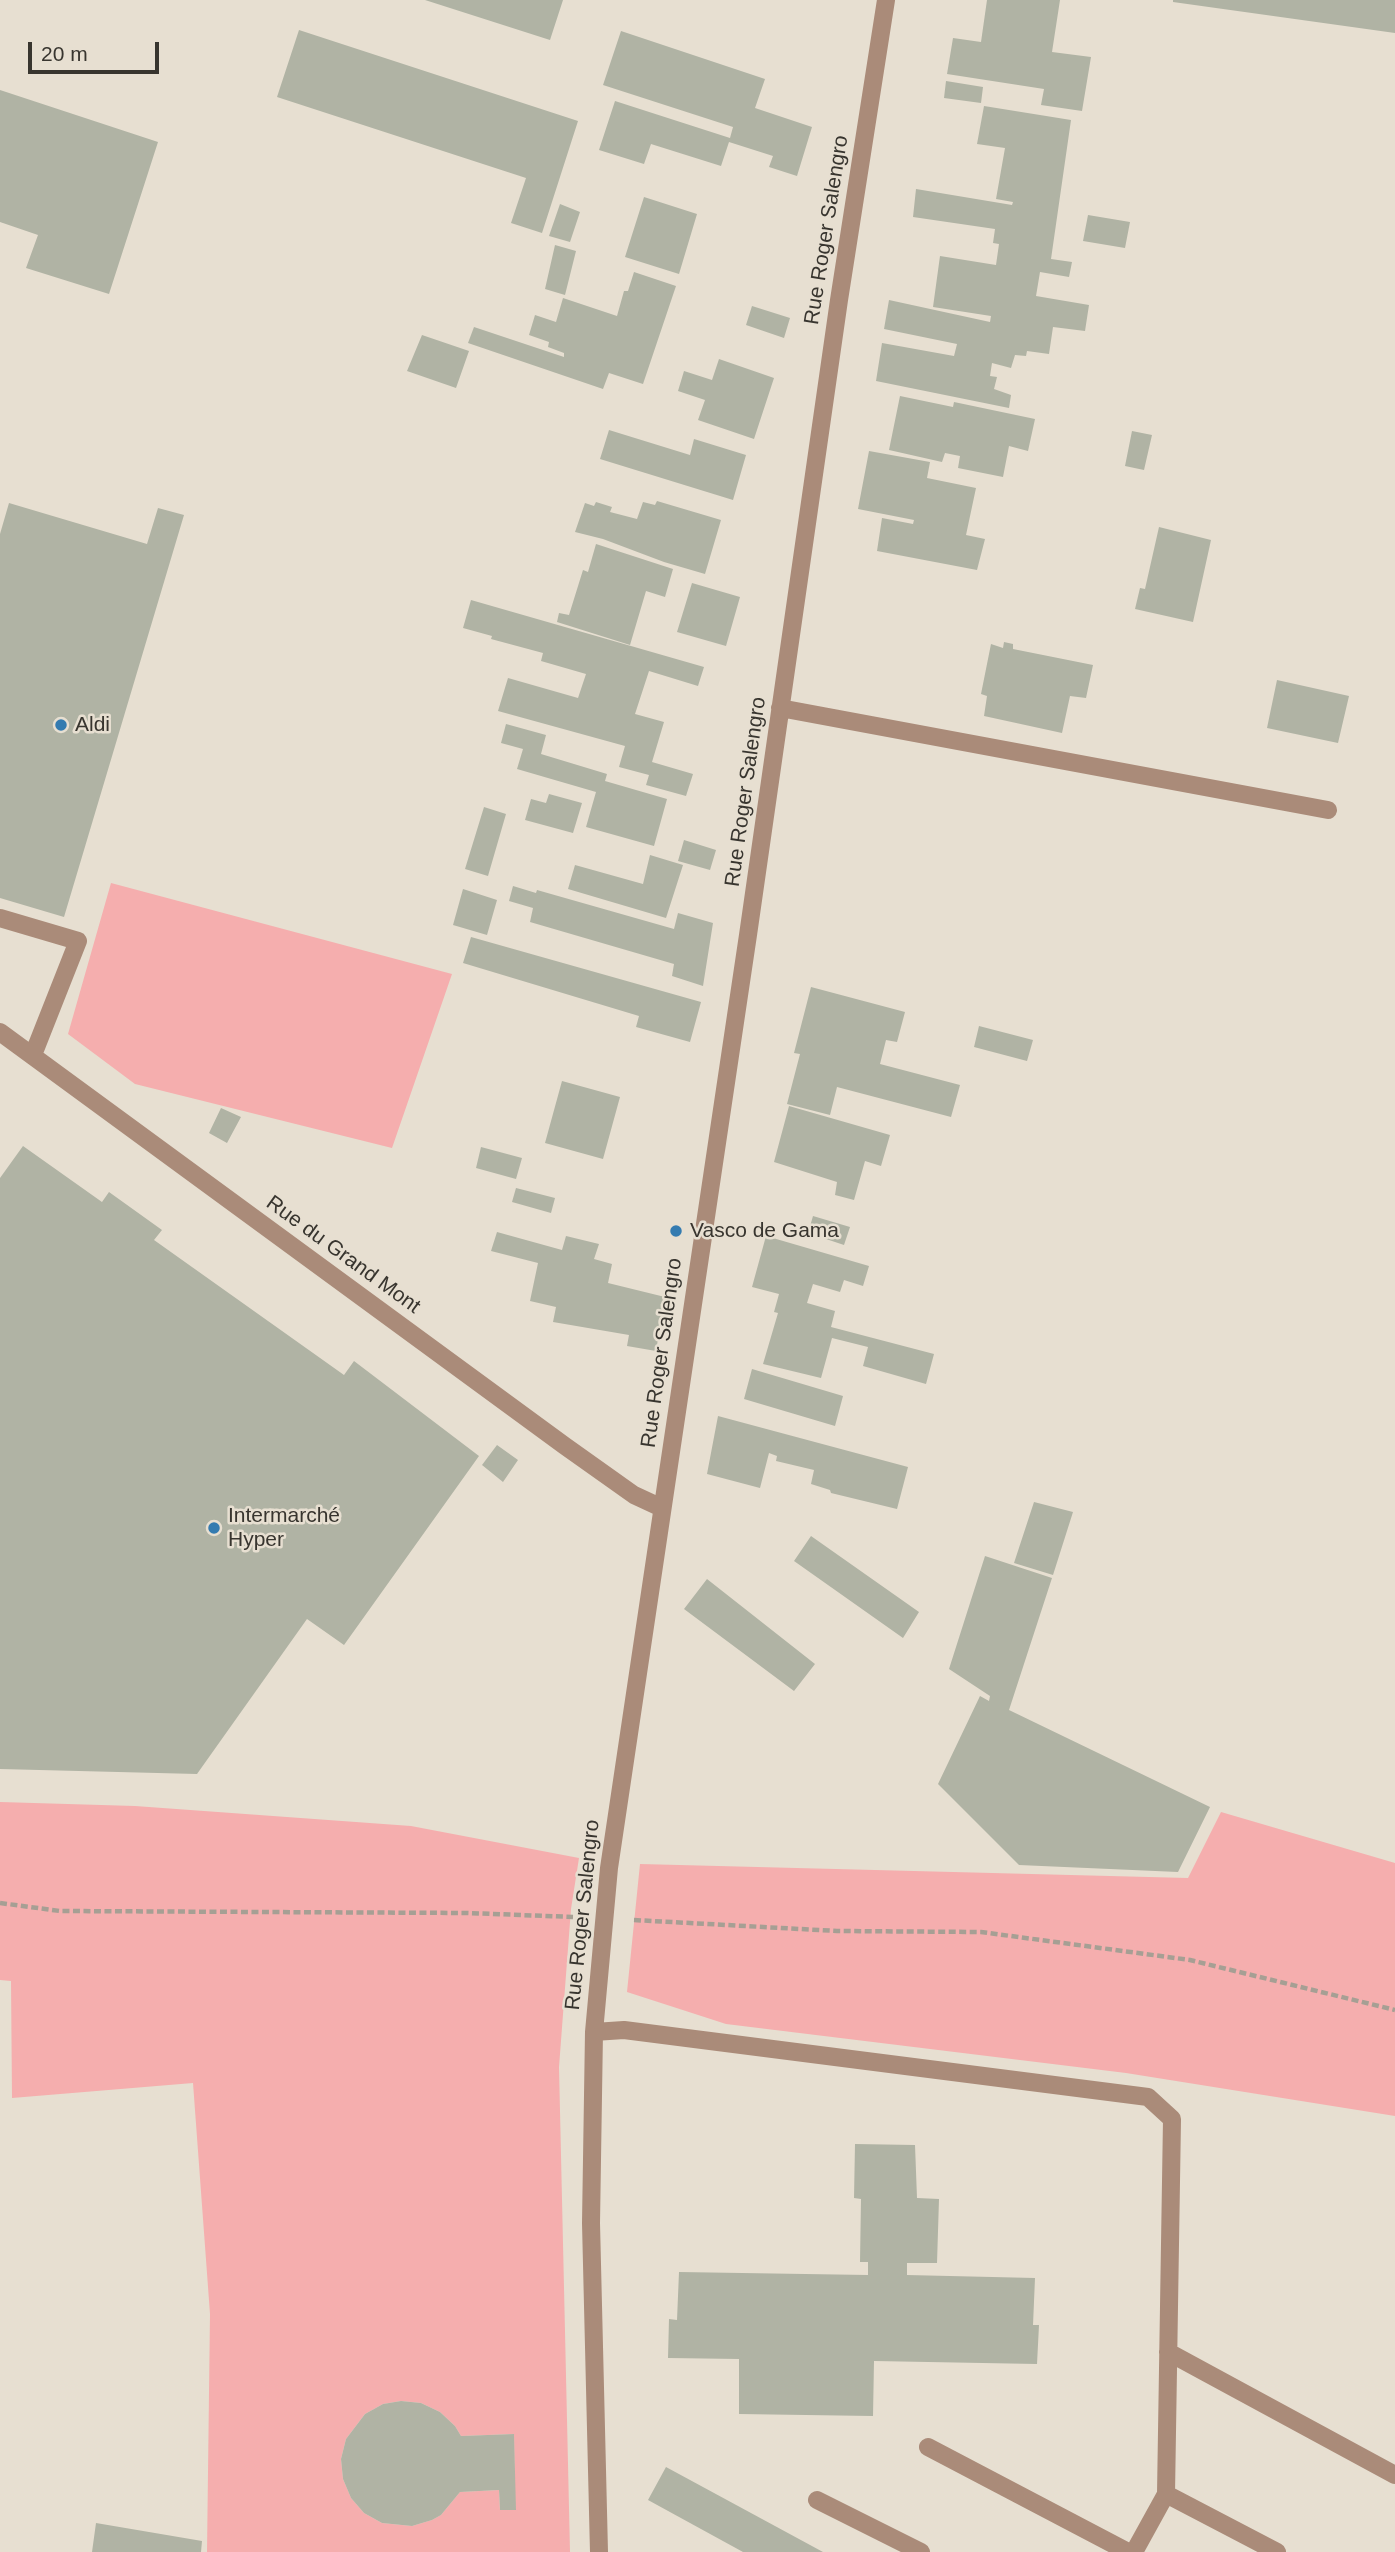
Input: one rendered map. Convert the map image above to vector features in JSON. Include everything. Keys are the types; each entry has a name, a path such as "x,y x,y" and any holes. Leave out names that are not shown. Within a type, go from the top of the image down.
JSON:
{"street":[{"name":"Rue Roger Salengro","path":"599,2552 591,2223 594,2032 608,1868 837,313 886,0"},
{"path":"780,708 1328,810"},
{"path":"0,918 78,941 33,1055"},
{"name":"Rue du Grand Mont","path":"0,1032 575,1453 634,1495 662,1508"},
{"path":"594,2032 624,2030 1148,2096 1172,2119 1166,2494 1134,2552"},
{"path":"1168,2352 1395,2475"},
{"path":"928,2447 1128,2552"},
{"path":"1166,2494 1277,2552"},
{"path":"817,2500 920,2552"}],"path":[{"path":"0,1903 60,1912 454,1913 837,1931 981,1932 1191,1960 1395,2010"}],"shaded area":[{"path":"111,883 452,974 392,1148 135,1084 68,1034"},
{"path":"0,1802 135,1806 411,1826 579,1858 571,1909 559,2067 570,2552 207,2552 210,2314 193,2083 12,2098 11,1981 0,1980","holes":["401,2401 421,2403 440,2412 461,2436 514,2434 515,2510 500,2510 499,2490 460,2492 441,2515 412,2526 382,2523 364,2513 351,2498 343,2479 341,2459 346,2439 365,2414 383,2404"]},
{"path":"1221,1812 1395,1863 1395,2116 1126,2073 726,2024 627,1992 640,1864 1188,1878"}],"building":[{"path":"425,0 563,0 550,40"},
{"path":"987,0 1060,0 1052,52 1091,57 1082,111 1041,105 1044,89 947,74 953,38 981,42"},
{"path":"1395,0 1395,33 1173,2"},
{"path":"299,30 578,121 542,233 511,223 526,178 277,97"},
{"path":"621,31 765,79 755,108 812,127 797,176 769,167 773,156 729,142 721,166 651,144 644,164 599,150 615,101 730,138 733,127 603,85"},
{"path":"946,81 983,87 981,103 944,98"},
{"path":"0,90 158,142 109,294 26,268 38,235 0,222"},
{"path":"984,106 1071,120 1051,259 1072,262 1069,277 1040,272 1036,296 1089,305 1085,331 1053,327 1049,354 1027,351 1026,356 1015,355 1011,368 992,363 990,376 997,377 994,389 1011,395 1009,408 876,381 882,343 954,356 957,344 884,329 889,300 990,322 991,316 933,307 940,256 996,265 999,244 993,243 995,229 913,217 916,189 1012,205 1013,202 996,199 1005,148 977,144"},
{"path":"644,197 697,214 679,274 625,257"},
{"path":"560,204 580,212 570,242 549,236"},
{"path":"1088,215 1130,222 1125,248 1083,241"},
{"path":"555,245 576,251 565,295 545,289"},
{"path":"634,272 676,286 643,384 609,373 603,389 468,343 474,327 564,357 564,353 548,347 549,342 529,335 535,315 556,322 563,298 617,316 624,291 628,291"},
{"path":"752,306 790,318 784,338 746,325"},
{"path":"422,335 469,351 456,388 407,371"},
{"path":"719,359 774,378 754,439 698,420 705,400 678,391 684,371 712,380"},
{"path":"900,396 953,407 954,402 1035,419 1028,451 1009,446 1003,477 958,468 960,456 945,453 942,462 889,450"},
{"path":"609,430 690,455 694,439 746,455 733,500 600,459"},
{"path":"1132,431 1152,435 1144,470 1125,466"},
{"path":"869,451 930,462 927,478 976,488 966,535 985,539 977,570 877,551 882,518 913,524 914,520 858,509"},
{"path":"657,501 721,520 705,574 575,532 585,503 594,506 596,502 612,507 610,512 637,519 643,502 655,505"},
{"name":"Aldi","path":"9,503 147,544 158,508 184,515 64,917 0,898 0,534"},
{"path":"1159,527 1211,540 1193,622 1135,609 1140,588 1145,589"},
{"path":"596,544 673,569 665,597 646,591 630,645 557,622 559,613 569,615 583,570 588,572"},
{"path":"692,583 740,597 726,646 677,632"},
{"path":"471,600 704,667 698,686 649,671 635,714 664,722 652,762 693,774 686,796 646,785 649,775 619,767 625,746 498,711 508,678 578,698 586,674 541,661 543,653 491,639 492,636 463,628"},
{"path":"1004,642 1013,644 1013,649 1093,665 1086,698 1070,696 1062,733 984,716 987,696 981,694 991,644 1003,648"},
{"path":"1277,680 1349,696 1338,743 1267,728"},
{"path":"506,724 546,735 541,754 607,774 605,781 667,799 654,846 586,827 596,792 517,769 523,749 501,743"},
{"path":"549,794 582,803 573,833 525,820 531,799 546,803"},
{"path":"484,807 506,814 488,876 465,869"},
{"path":"684,840 716,850 710,870 678,861"},
{"path":"650,855 683,865 666,918 568,889 575,865 643,884"},
{"path":"513,886 536,893 537,890 674,929 678,913 713,923 703,986 672,976 674,964 530,922 533,908 509,901"},
{"path":"463,889 497,900 487,935 453,925"},
{"path":"471,937 701,1002 690,1042 636,1027 639,1016 463,963"},
{"path":"811,987 905,1012 897,1042 886,1040 880,1064 960,1085 951,1117 837,1087 830,1115 787,1104 800,1054 794,1053"},
{"path":"979,1026 1033,1040 1027,1061 974,1047"},
{"path":"562,1081 620,1097 603,1159 545,1143"},
{"path":"789,1106 890,1135 881,1166 865,1161 854,1200 835,1195 837,1182 774,1162"},
{"path":"221,1108 241,1117 227,1143 209,1133"},
{"name":"Intermarché Hyper","path":"23,1146 102,1202 109,1192 162,1230 154,1240 344,1375 354,1361 479,1456 344,1645 307,1619 197,1774 0,1769 0,1178"},
{"path":"481,1147 522,1158 516,1179 476,1168"},
{"path":"516,1188 555,1198 551,1213 512,1202"},
{"path":"813,1216 850,1227 844,1245 808,1233"},
{"path":"497,1232 562,1250 566,1236 599,1244 594,1259 612,1264 608,1283 665,1297 656,1351 627,1346 629,1335 553,1322 556,1307 530,1301 538,1263 491,1251"},
{"path":"766,1236 869,1266 863,1286 844,1280 840,1292 813,1284 807,1303 835,1311 831,1327 934,1354 926,1384 863,1366 868,1347 832,1338 821,1378 763,1364 778,1313 774,1312 779,1294 752,1287"},
{"path":"752,1369 843,1396 835,1426 744,1399"},
{"path":"718,1416 908,1467 897,1509 831,1493 830,1490 811,1484 814,1470 776,1461 777,1456 769,1453 760,1488 707,1474"},
{"path":"497,1445 518,1460 503,1482 482,1465"},
{"path":"1034,1502 1073,1512 1053,1575 1014,1563"},
{"path":"811,1536 919,1612 903,1638 794,1561"},
{"path":"985,1556 1052,1578 1009,1710 1210,1807 1178,1872 1019,1865 938,1784 980,1696 989,1701 990,1696 949,1669"},
{"path":"707,1579 815,1664 794,1691 684,1609"},
{"path":"855,2144 915,2145 917,2198 939,2199 937,2263 907,2263 907,2275 1035,2278 1033,2325 1039,2325 1037,2364 874,2361 873,2416 739,2414 739,2359 668,2358 669,2319 677,2320 679,2272 868,2275 868,2262 860,2262 861,2199 854,2198"},
{"path":"401,2401 421,2403 440,2412 461,2436 514,2434 516,2510 500,2510 499,2490 460,2492 441,2515 412,2526 382,2523 364,2513 351,2498 343,2479 341,2459 346,2439 365,2414 383,2404"},
{"path":"666,2467 823,2552 743,2552 648,2500"},
{"path":"96,2523 202,2541 201,2552 92,2552"}],"place":[{"name":"Aldi","path":"61,725"},
{"name":"Vasco de Gama","path":"676,1231"},
{"name":"Intermarché Hyper","path":"214,1528"}]}
